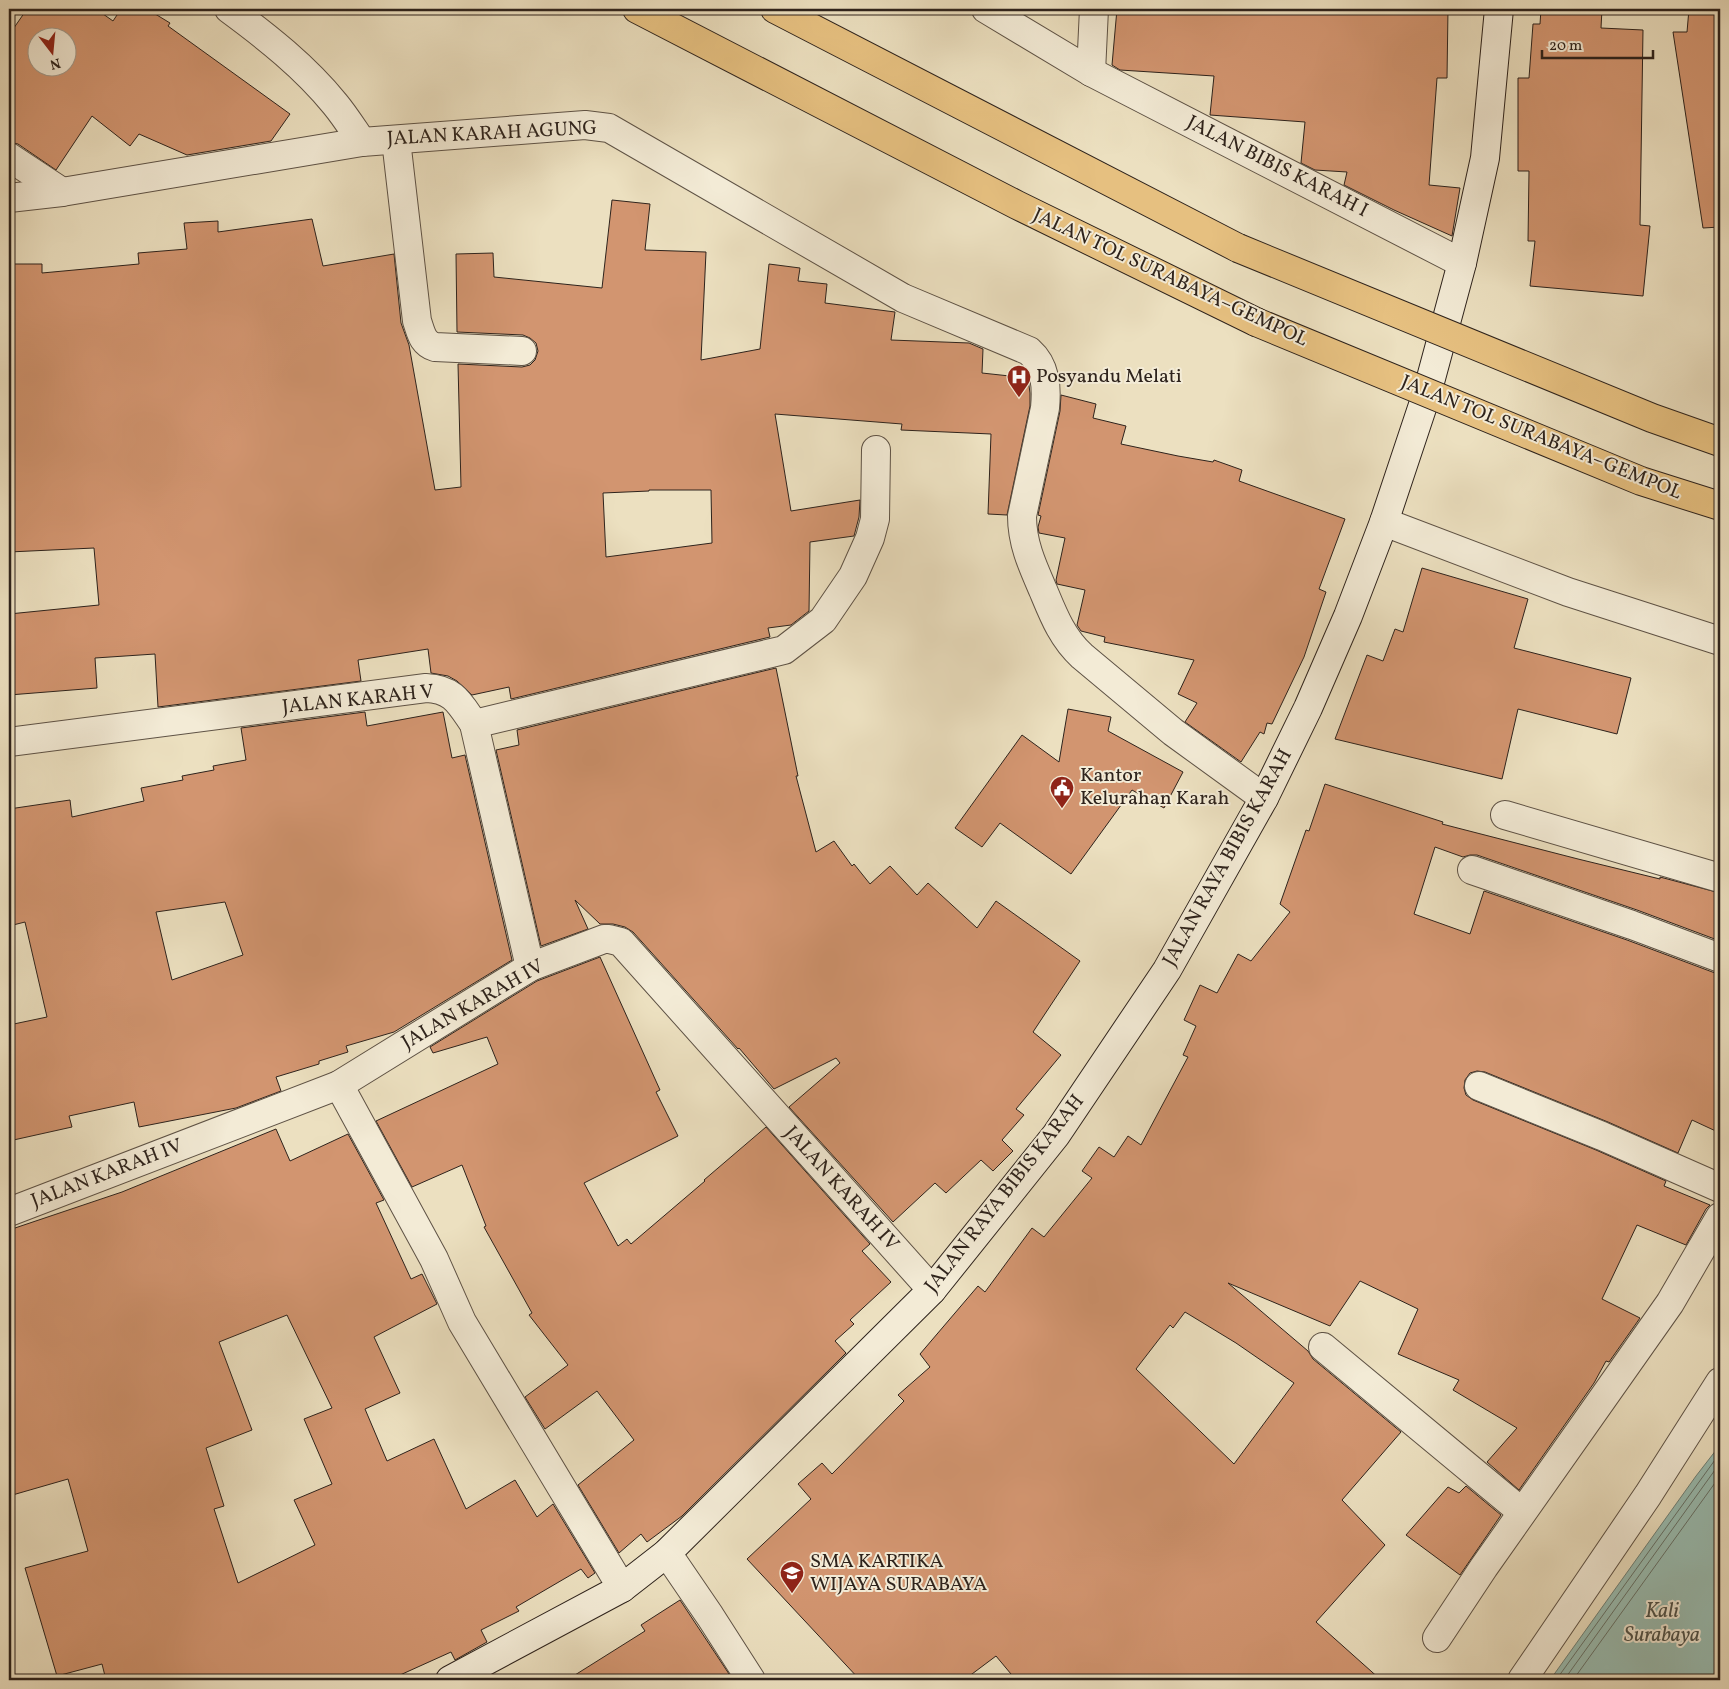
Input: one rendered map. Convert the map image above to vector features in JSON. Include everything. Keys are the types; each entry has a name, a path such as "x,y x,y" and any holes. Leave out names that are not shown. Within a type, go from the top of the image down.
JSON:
{"highway":[{"name":"JALAN TOL SURABAYA–GEMPOL","path":"637,9 1017,206 1256,322 1641,481 1720,506"},
{"path":"775,9 1238,248 1652,418 1720,442"}],"street":[{"path":"229,9 270,39 308,74 335,104 362,142"},
{"name":"JALAN BIBIS KARAH I","path":"986,9 1091,72 1462,263"},
{"path":"1091,72 1094,9"},
{"name":"JALAN RAYA BIBIS KARAH","path":"450,1680 622,1588 667,1553 932,1290 1062,1126 1167,970 1264,798 1308,708 1344,624 1384,522 1427,393 1462,263 1485,158 1499,9"},
{"name":"JALAN KARAH AGUNG","path":"9,198 62,192 362,142 584,125 609,128 903,298 1029,351 1038,362 1046,378 1046,402 1022,516 1022,530 1030,561 1061,631 1073,648 1173,732 1264,798"},
{"path":"396,140 417,321 425,341 435,347 522,351"},
{"path":"9,157 62,192"},
{"path":"474,724 784,650 823,620 853,576 870,538 875,520 876,450"},
{"path":"1384,522 1568,592 1720,641"},
{"name":"JALAN KARAH V","path":"9,742 426,688 439,689 455,698 474,724 530,967"},
{"path":"1505,815 1720,878"},
{"path":"1472,870 1632,925 1720,958"},
{"name":"JALAN KARAH IV","path":"9,1212 339,1085 530,967 604,939 609,939 621,942 932,1290"},
{"path":"339,1085 434,1259 462,1322 622,1588"},
{"path":"1478,1086 1602,1136 1720,1188"},
{"path":"1437,1638 1522,1512 1670,1304 1720,1217"},
{"path":"1323,1347 1522,1512"},
{"path":"1522,1680 1648,1495 1720,1382"},
{"path":"667,1553 751,1680"}],"water":[{"name":"Kali Surabaya","path":"1720,1445 1720,1680 1550,1680 1696,1476"}],"building":[{"path":"27,9 96,9 113,21 121,9 147,9 170,23 168,26 290,114 271,141 187,155 139,134 130,146 92,116 56,170 18,144 9,142 9,35"},
{"path":"1117,9 1448,9 1447,78 1437,78 1429,185 1460,188 1452,236 1344,185 1347,172 1315,170 1301,163 1305,122 1210,115 1214,76 1120,70 1112,65"},
{"path":"1541,9 1602,9 1601,28 1643,30 1640,225 1650,226 1643,296 1530,286 1535,241 1528,241 1529,171 1518,171 1518,78 1529,78 1533,24 1540,24"},
{"path":"1689,9 1720,9 1720,227 1703,228 1673,32 1687,32"},
{"path":"612,200 650,204 645,250 706,252 701,360 760,349 769,264 800,268 798,281 827,284 825,303 895,312 891,340 969,343 983,349 982,373 1028,378 1030,406 1007,515 988,514 991,434 901,430 902,424 775,414 791,511 860,500 859,517 854,536 810,542 809,611 791,625 768,628 770,637 511,699 509,687 472,695 457,681 448,676 431,673 428,649 358,660 361,681 158,707 155,654 95,658 97,688 9,695 9,614 99,605 94,548 9,552 9,494 13,494 9,425 9,264 42,264 42,273 139,264 138,253 187,249 184,223 218,221 218,232 312,219 323,266 394,254 401,323 409,345 435,490 461,487 458,364 522,367 530,365 535,360 538,351 536,343 523,335 457,332 456,254 493,253 494,277 602,288","holes":["649,490 711,490 712,543 606,557 603,493"]},
{"path":"1061,395 1096,404 1093,418 1126,426 1121,444 1178,456 1213,462 1214,460 1242,470 1239,481 1345,519 1319,589 1326,592 1304,657 1272,724 1267,723 1264,734 1260,732 1241,762 1185,722 1197,703 1178,694 1194,660 1104,642 1105,637 1081,631 1077,625 1085,590 1057,584 1056,580 1065,538 1039,533 1038,527 1041,516 1038,515 1060,411"},
{"path":"1422,568 1528,599 1514,648 1631,678 1617,734 1518,709 1502,779 1335,739 1367,655 1383,661 1395,629 1403,632"},
{"path":"776,668 798,776 796,776 816,852 834,841 852,866 854,864 870,884 890,866 917,895 928,883 977,928 996,901 1080,961 1033,1032 1061,1055 1016,1109 1024,1115 1002,1140 1013,1151 993,1171 981,1160 946,1193 935,1183 893,1222 789,1107 840,1063 836,1058 774,1089 633,932 625,927 613,924 600,924 575,900 588,929 541,946 496,750 519,745 517,730"},
{"path":"1068,709 1111,717 1108,731 1183,772 1164,808 1132,790 1071,874 1000,823 982,847 955,828 1022,735 1059,762"},
{"path":"365,712 367,726 443,712 452,758 465,755 512,960 394,1032 346,1046 348,1052 319,1061 319,1064 276,1077 281,1091 236,1108 139,1127 134,1102 69,1116 72,1127 9,1141 9,1025 47,1017 25,922 9,926 9,809 70,800 72,817 144,801 141,788 183,780 182,776 214,770 213,766 246,760 241,728","holes":["225,902 243,955 172,980 156,912"]},
{"path":"1325,784 1443,822 1442,824 1720,893 1720,941 1637,910 1477,855 1463,857 1435,847 1414,914 1470,934 1484,891 1627,940 1715,973 1720,973 1720,1133 1692,1120 1678,1153 1485,1072 1477,1071 1470,1073 1465,1080 1464,1088 1466,1095 1473,1100 1666,1181 1664,1186 1710,1205 1686,1245 1637,1225 1602,1299 1640,1318 1609,1362 1606,1361 1594,1383 1519,1490 1487,1462 1517,1428 1453,1390 1459,1380 1398,1354 1418,1309 1360,1281 1330,1326 1228,1283 1308,1351 1313,1359 1401,1432 1342,1500 1385,1545 1316,1622 1381,1680 1016,1680 996,1656 964,1680 860,1680 747,1559 811,1499 798,1484 822,1463 832,1474 904,1401 898,1395 930,1367 920,1354 978,1286 985,1292 1032,1228 1044,1237 1092,1178 1082,1171 1099,1147 1114,1157 1128,1136 1141,1145 1188,1057 1183,1055 1196,1026 1184,1020 1200,985 1217,993 1238,954 1251,961 1290,912 1280,904 1306,830 1309,831","holes":["1185,1312 1236,1343 1294,1383 1234,1464 1136,1369 1170,1325 1173,1328"]},
{"path":"600,957 660,1090 656,1092 678,1136 584,1183 618,1246 627,1239 631,1244 766,1127 870,1244 862,1251 891,1282 850,1320 854,1324 835,1341 846,1353 682,1516 647,1542 641,1534 619,1553 578,1485 634,1440 597,1391 545,1429 525,1397 568,1365 529,1315 532,1313 484,1227 486,1226 462,1165 412,1187 376,1121 498,1064 487,1037 433,1053 430,1047 537,981"},
{"path":"276,1129 290,1161 348,1134 384,1200 376,1203 411,1279 422,1274 437,1304 374,1337 400,1393 365,1409 387,1461 434,1439 466,1509 515,1480 537,1517 553,1504 595,1573 588,1578 581,1569 516,1607 519,1611 481,1630 487,1642 455,1660 451,1652 389,1680 106,1680 102,1664 57,1676 25,1568 88,1551 68,1479 9,1496 9,1230 122,1192","holes":["287,1315 332,1408 304,1419 332,1484 294,1500 315,1545 238,1583 214,1509 224,1506 206,1448 252,1430 219,1342"]},
{"path":"1466,1486 1501,1515 1460,1575 1406,1535 1448,1487 1459,1493"},
{"path":"680,1600 733,1680 567,1680 645,1631 641,1625"}],"place":[{"name":"Posyandu Melati","path":"1019,398"},
{"name":"Kantor Kelurahan Karah","path":"1062,809"},
{"name":"SMA KARTIKA WIJAYA SURABAYA","path":"792,1594"}]}
